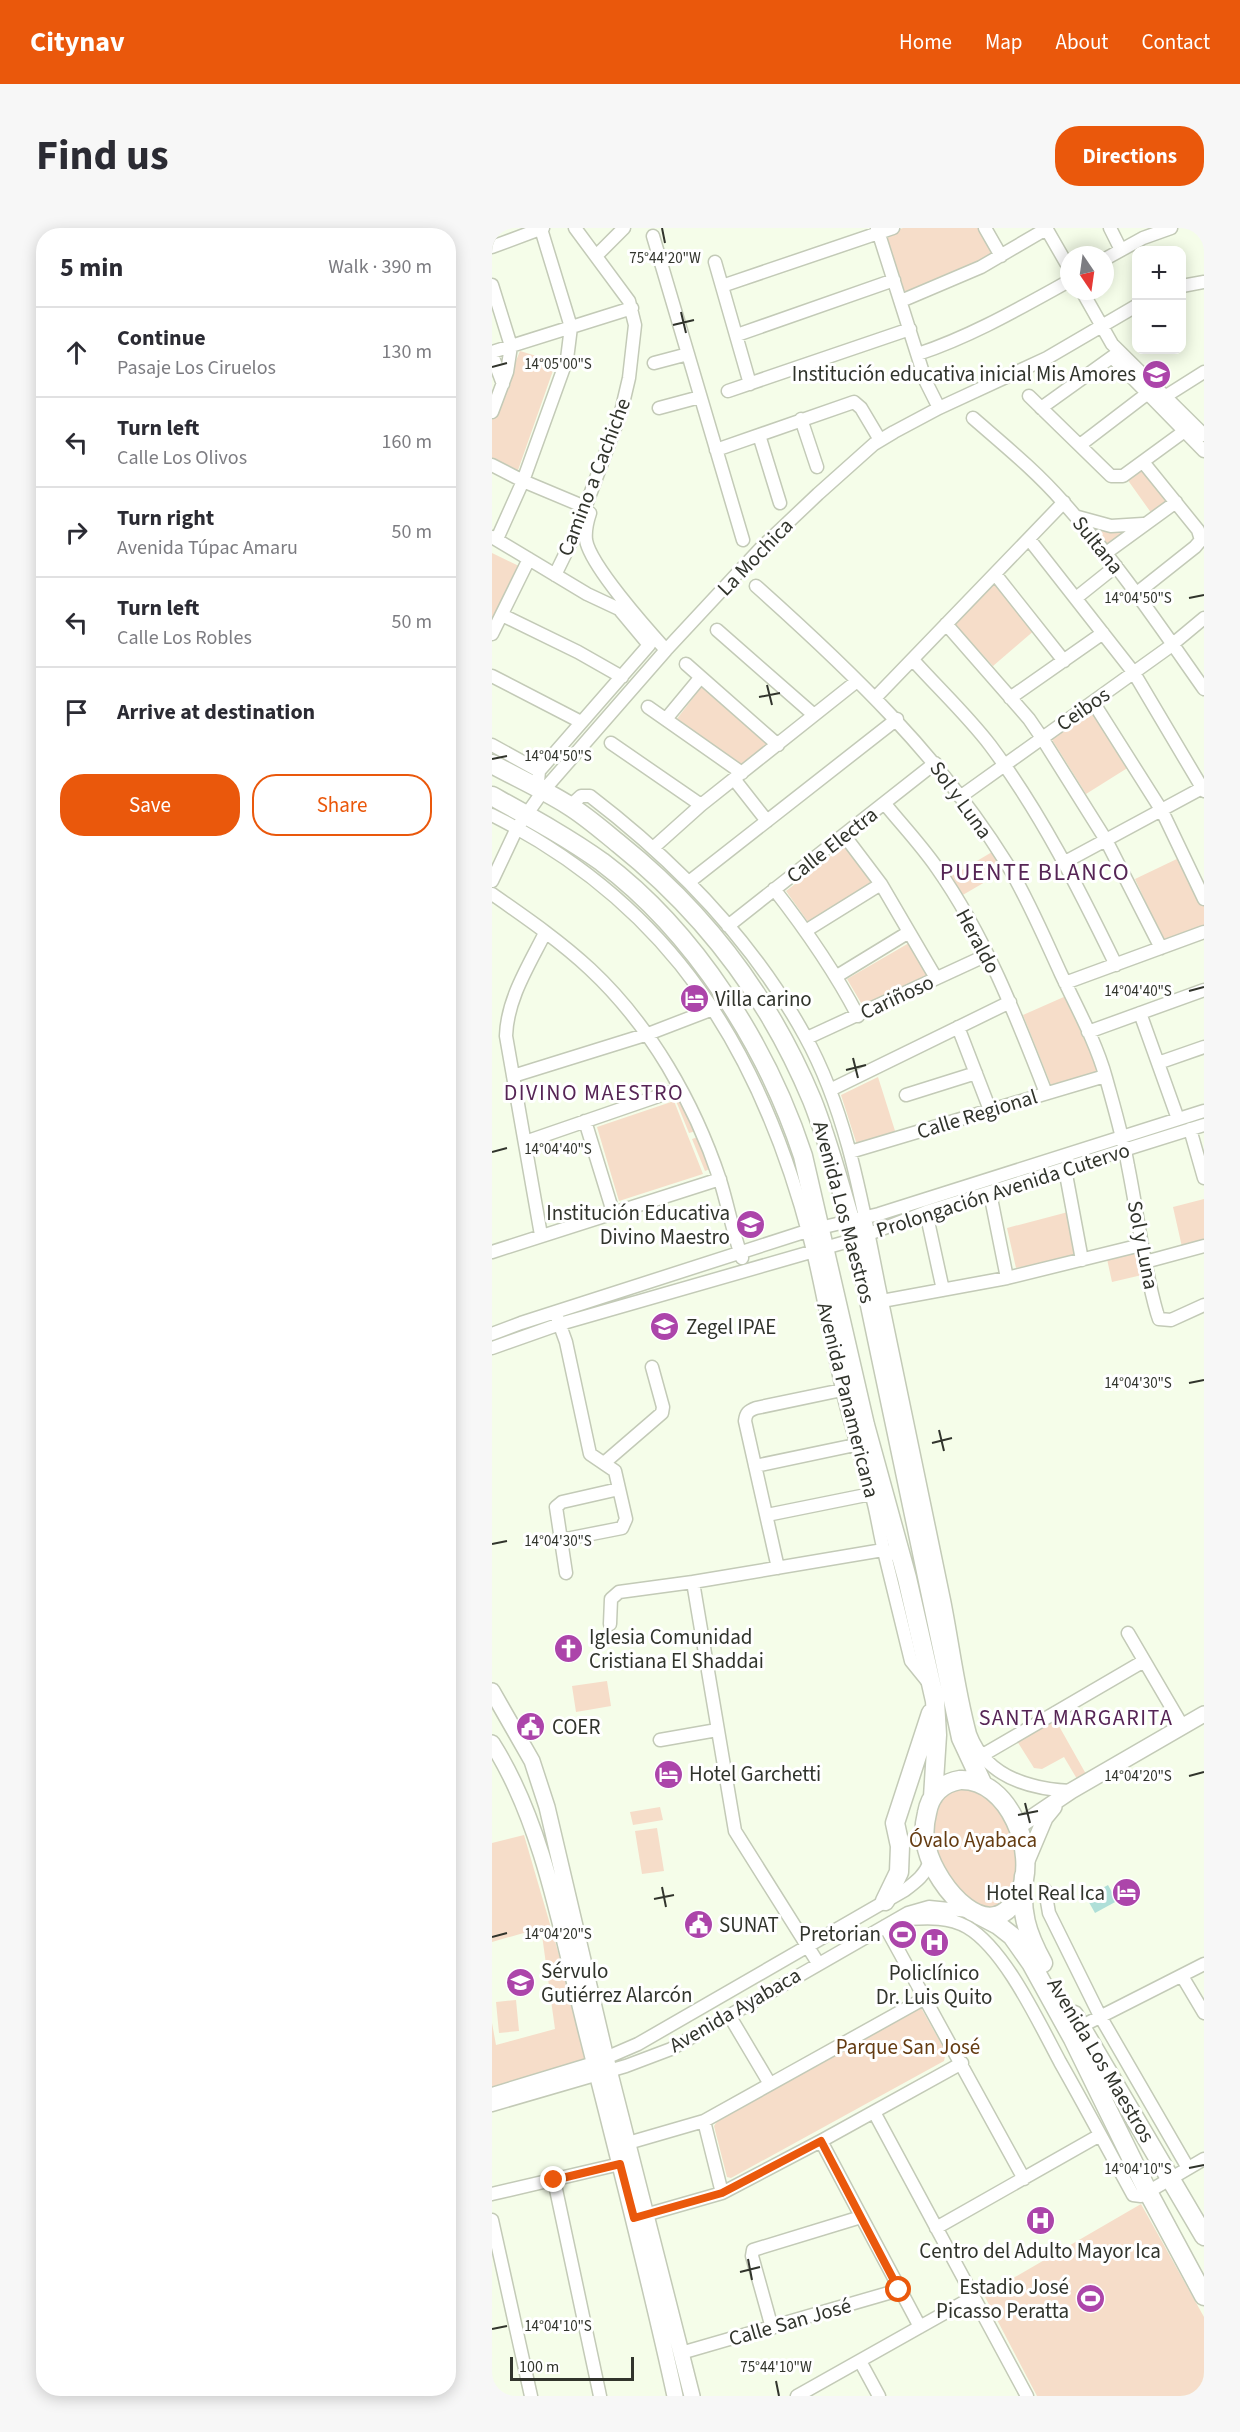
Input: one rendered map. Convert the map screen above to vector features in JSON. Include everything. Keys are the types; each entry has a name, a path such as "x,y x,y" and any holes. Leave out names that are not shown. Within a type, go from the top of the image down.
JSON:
{"highway":[{"name":"Avenida Los Maestros","path":"492,764 570,806 640,861 677,896 728,953 784,1040 811,1098 865,1238 902,1460 955,1688 961,1738 983,1785"},
{"name":"Avenida Los Maestros","path":"492,796 522,821 602,863 639,894 682,940 712,978 742,1023 765,1064 789,1115 803,1156 814,1229 902,1560 932,1687 937,1725 933,1797"},
{"path":"902,1460 918,1478"},
{"path":"885,1901 899,1872 900,1846 895,1823 931,1716 932,1687"},
{"path":"972,1780 983,1785 1009,1809 1019,1826 1024,1846 1024,1872 1020,1890 1011,1905 995,1915 975,1913 950,1894 935,1873 930,1861 924,1830 928,1807 942,1787 954,1781 972,1780"},
{"name":"Avenida Los Maestros","path":"1024,1872 1022,1908 1029,1936 1127,2108 1204,2236"},
{"name":"Avenida Los Maestros","path":"975,1913 998,1925 1012,1936 1031,1963 1103,2097 1148,2192 1204,2296"}],"main road":[{"path":"492,1691 522,1741 539,1781 563,1908 602,2066 620,2164 639,2217 692,2396"},
{"path":"1019,1826 1065,1795 1204,1714"},
{"path":"492,1743 506,1766 525,1808 563,1908"},
{"path":"1024,1872 1029,1852 1045,1818 1065,1795"},
{"path":"602,2066 628,2143 639,2217 675,2396"}],"street":[{"path":"492,247 542,228 571,327 565,369 523,481 494,538 555,575 623,606 666,650"},
{"path":"503,384 492,353 632,308 574,228"},
{"path":"596,256 624,228"},
{"path":"722,286 878,230 893,228"},
{"path":"985,228 1001,256"},
{"path":"901,301 965,275 1046,228 1060,252"},
{"path":"1110,228 1121,250"},
{"path":"1114,254 1143,238 1171,228"},
{"path":"878,230 926,382 939,408"},
{"path":"652,236 743,540"},
{"path":"715,262 750,384"},
{"path":"736,335 894,280"},
{"path":"1186,285 1204,282"},
{"path":"492,285 511,346 503,384 492,412"},
{"path":"918,354 980,330 1060,285"},
{"path":"1087,300 1112,344 1204,435"},
{"name":"Camino a Cachiche","path":"555,575 585,507 621,412 629,378 635,325 632,308"},
{"name":"La Mochica","path":"492,881 522,821 543,791 666,650 768,541 818,494 880,440 939,408 1047,358 1132,309"},
{"path":"728,391 910,329"},
{"path":"654,363 688,354"},
{"path":"1041,408 1112,357 1186,430 1204,451"},
{"path":"1166,396 1204,372"},
{"path":"1080,445 1148,393"},
{"path":"1029,396 1111,476 1123,476 1186,430"},
{"path":"659,408 700,397"},
{"path":"716,450 854,402 861,408 880,440"},
{"name":"Sultana","path":"973,418 1036,473 1064,502 1137,593 1204,689"},
{"path":"801,420 817,467"},
{"path":"759,435 780,503"},
{"path":"543,791 538,782 539,771 649,645 591,556 586,540 586,524 604,475 603,460"},
{"path":"1137,593 1201,540 1198,530 1143,462"},
{"path":"492,465 523,481 585,507"},
{"path":"876,697 1064,502"},
{"path":"1106,553 1176,502"},
{"path":"1075,516 1111,526 1131,527 1147,524"},
{"path":"1029,538 1134,673 1204,789 1065,862"},
{"path":"492,634 529,559"},
{"path":"1076,598 1116,566"},
{"path":"995,574 1064,661"},
{"name":"Sol y Luna","path":"756,586 818,641 897,719 935,763 1007,865 1088,1032 1105,1076 1124,1150 1144,1262 1159,1318 1164,1321 1181,1317 1204,1305"},
{"path":"502,615 578,652 622,677"},
{"name":"Ceibos","path":"960,797 1134,673 1204,618"},
{"path":"946,624 1042,738 1106,840 1161,948"},
{"path":"717,630 814,715"},
{"path":"1010,698 1103,633"},
{"path":"913,660 989,744 1004,765 1065,862 1116,965"},
{"path":"686,664 778,745"},
{"path":"492,676 581,722"},
{"path":"666,719 700,678"},
{"path":"653,848 700,805 857,681"},
{"path":"1094,702 1162,811 1204,899"},
{"path":"648,707 738,776 767,821"},
{"path":"689,882 897,719"},
{"path":"612,743 700,805"},
{"path":"492,745 539,771"},
{"name":"Calle Electra","path":"728,926 935,763"},
{"path":"570,806 581,796 590,795 633,829 689,882 772,980 807,1038 830,1090 850,1152 857,1218"},
{"name":"Heraldo","path":"885,804 936,867 987,955 1010,1002 1046,1093"},
{"path":"492,815 522,821 590,874 621,901 681,965 713,1009 750,1070 814,1229"},
{"path":"844,835 881,884 936,978"},
{"path":"807,930 881,884"},
{"path":"774,889 807,930 837,976 858,1016"},
{"path":"492,894 589,968 648,1034 679,1089 720,1179 734,1254 728,1267 738,1271"},
{"path":"837,976 909,932"},
{"path":"1065,983 1204,932"},
{"path":"541,1235 507,1045 507,1019 512,1002 545,933"},
{"name":"Cariñoso","path":"807,1038 987,955"},
{"path":"1088,1032 1204,990"},
{"path":"830,1090 1010,1002"},
{"path":"513,1076 648,1034 713,1009"},
{"path":"1140,1013 1178,1119"},
{"path":"958,1028 990,1110"},
{"path":"1158,1063 1204,1047"},
{"path":"906,1095 976,1073"},
{"name":"Calle Regional","path":"850,1152 1105,1076"},
{"path":"525,1142 679,1089"},
{"name":"Prolongación Avenida Cutervo","path":"493,1341 734,1254 1204,1111"},
{"path":"585,1121 613,1212"},
{"name":"Prolongación Avenida Cutervo","path":"558,1318 819,1248 865,1238 926,1212 1204,1125"},
{"path":"1190,1129 1204,1178"},
{"path":"1065,1169 1082,1260"},
{"path":"492,1252 720,1179"},
{"path":"990,1193 1007,1278"},
{"path":"926,1212 943,1290"},
{"path":"865,1238 882,1300 918,1478 955,1688 970,1734 981,1756 1003,1774 1021,1783 1065,1795"},
{"path":"882,1300 1007,1278 1141,1245"},
{"path":"1144,1262 1204,1246"},
{"name":"Avenida Panamericana","path":"819,1248 842,1390 855,1445 871,1494 911,1661 932,1687"},
{"path":"558,1318 591,1454 615,1471 626,1519 622,1527 561,1540"},
{"path":"604,1463 662,1413 663,1407 652,1367"},
{"path":"778,1568 745,1420 749,1411 842,1390"},
{"path":"755,1467 855,1445"},
{"path":"566,1573 556,1507 562,1502 619,1489"},
{"path":"767,1515 871,1494"},
{"path":"610,1624 611,1599 614,1594 884,1550 902,1560"},
{"path":"693,1582 735,1831 818,1963"},
{"path":"1128,1633 1183,1726"},
{"path":"981,1756 1144,1661"},
{"path":"660,1740 717,1730"},
{"name":"Avenida Ayabaca","path":"492,2105 602,2066 905,1890 921,1878 930,1861"},
{"path":"1045,1890 1049,1913 1100,2016 1188,2168"},
{"name":"Avenida Ayabaca","path":"492,2094 602,2066 648,2059 671,2049 908,1913 929,1907 975,1913"},
{"name":"Avenida Los Maestros","path":"898,1919 935,1918 959,1923 970,1928 988,1945 1010,1974 1039,2022 1133,2195 1141,2196 1148,2192"},
{"path":"885,1926 1024,2179"},
{"path":"1080,2026 1204,1964"},
{"path":"1182,1976 1204,2013"},
{"path":"628,2143 704,2121 925,1998"},
{"path":"729,2015 770,2084"},
{"path":"639,2217 722,2193 962,2063"},
{"path":"874,2112 1028,2396"},
{"path":"704,2121 722,2193"},
{"path":"936,2228 1100,2135"},
{"path":"821,2141 920,2327"},
{"path":"1148,2192 1204,2159"},
{"path":"492,2194 620,2164"},
{"path":"554,2180 600,2396"},
{"path":"772,2328 752,2256 753,2250 861,2217"},
{"path":"492,2220 531,2396"},
{"name":"Calle San José","path":"681,2353 899,2290"},
{"path":"797,2396 973,2297"},
{"path":"860,2361 879,2396"}],"green space":[{"path":"903,228 980,228 993,250 992,257 909,293 904,293 887,239 889,233"},
{"path":"520,351 556,362 517,473 492,462 492,420"},
{"path":"1142,469 1170,500 1152,514 1127,479"},
{"path":"1096,532 1124,533 1107,546"},
{"path":"492,553 521,567 492,623"},
{"path":"997,581 1036,629 993,666 954,624"},
{"path":"703,685 768,743 740,767 676,720"},
{"path":"1093,708 1129,767 1086,794 1051,738"},
{"path":"845,845 872,882 808,922 786,891"},
{"path":"992,852 1004,871 961,896 950,877"},
{"path":"1181,857 1204,905 1204,926 1164,942 1135,879"},
{"path":"909,943 930,977 864,1008 847,979"},
{"path":"1066,996 1098,1071 1051,1085 1023,1015"},
{"path":"878,1077 896,1134 857,1145 841,1095"},
{"path":"681,1099 696,1131 689,1133 676,1101"},
{"path":"674,1101 703,1174 619,1201 597,1127"},
{"path":"698,1137 710,1169 705,1171 692,1139"},
{"path":"1204,1199 1204,1240 1182,1247 1173,1207"},
{"path":"1068,1212 1078,1256 1016,1268 1007,1228"},
{"path":"1137,1252 1142,1275 1112,1282 1107,1259"},
{"path":"607,1681 611,1706 576,1712 572,1686"},
{"name":"SANTA MARGARITA","path":"1055,1719 1086,1774 1077,1779 1064,1757 1042,1769 1034,1768 1017,1741"},
{"name":"Óvalo Ayabaca","path":"966,1781 1002,1807 1019,1858 1013,1890 1002,1903 995,1907 982,1909 953,1890 930,1842 940,1789"},
{"path":"660,1807 663,1820 633,1825 630,1812"},
{"path":"657,1828 664,1871 642,1874 635,1831"},
{"path":"524,1835 587,2051 583,2063 492,2089 492,2023 496,2045 555,2029 541,1928 492,1942 492,1843"},
{"path":"516,2000 519,2031 499,2033 496,2002"},
{"name":"Parque San José","path":"920,2006 946,2052 944,2061 731,2178 727,2177 714,2126 718,2120"},
{"name":"Estadio José Picasso Peratta","path":"1141,2204 1204,2317 1204,2396 1037,2396 984,2295"}],"water":[{"path":"1108,1885 1117,1901 1095,1913 1086,1897"}],"place":[{"name":"Institución educativa inicial Mis Amores","path":"1157,374"},
{"name":"Villa carino","path":"694,999"},
{"name":"Institución Educativa Divino Maestro","path":"751,1225"},
{"name":"Zegel IPAE","path":"665,1327"},
{"name":"Iglesia Comunidad Cristiana El Shaddai","path":"568,1649"},
{"name":"COER","path":"531,1727"},
{"name":"Hotel Garchetti","path":"668,1774"},
{"name":"Hotel Real Ica","path":"1126,1893"},
{"name":"SUNAT","path":"698,1925"},
{"name":"Pretorian","path":"902,1934"},
{"name":"Policlínico Dr. Luis Quito","path":"934,1942"},
{"name":"Sérvulo Gutiérrez Alarcón","path":"520,1983"},
{"name":"Centro del Adulto Mayor Ica","path":"1040,2220"},
{"name":"Estadio José Picasso Peratta","path":"1090,2299"}],"district":[{"name":"PUENTE BLANCO","path":"1035,872"},
{"name":"DIVINO MAESTRO","path":"594,1093"},
{"name":"SANTA MARGARITA","path":"1076,1718"}],"route":[{"path":"554,2180 620,2164 634,2218 722,2193 821,2141 899,2290"}]}
